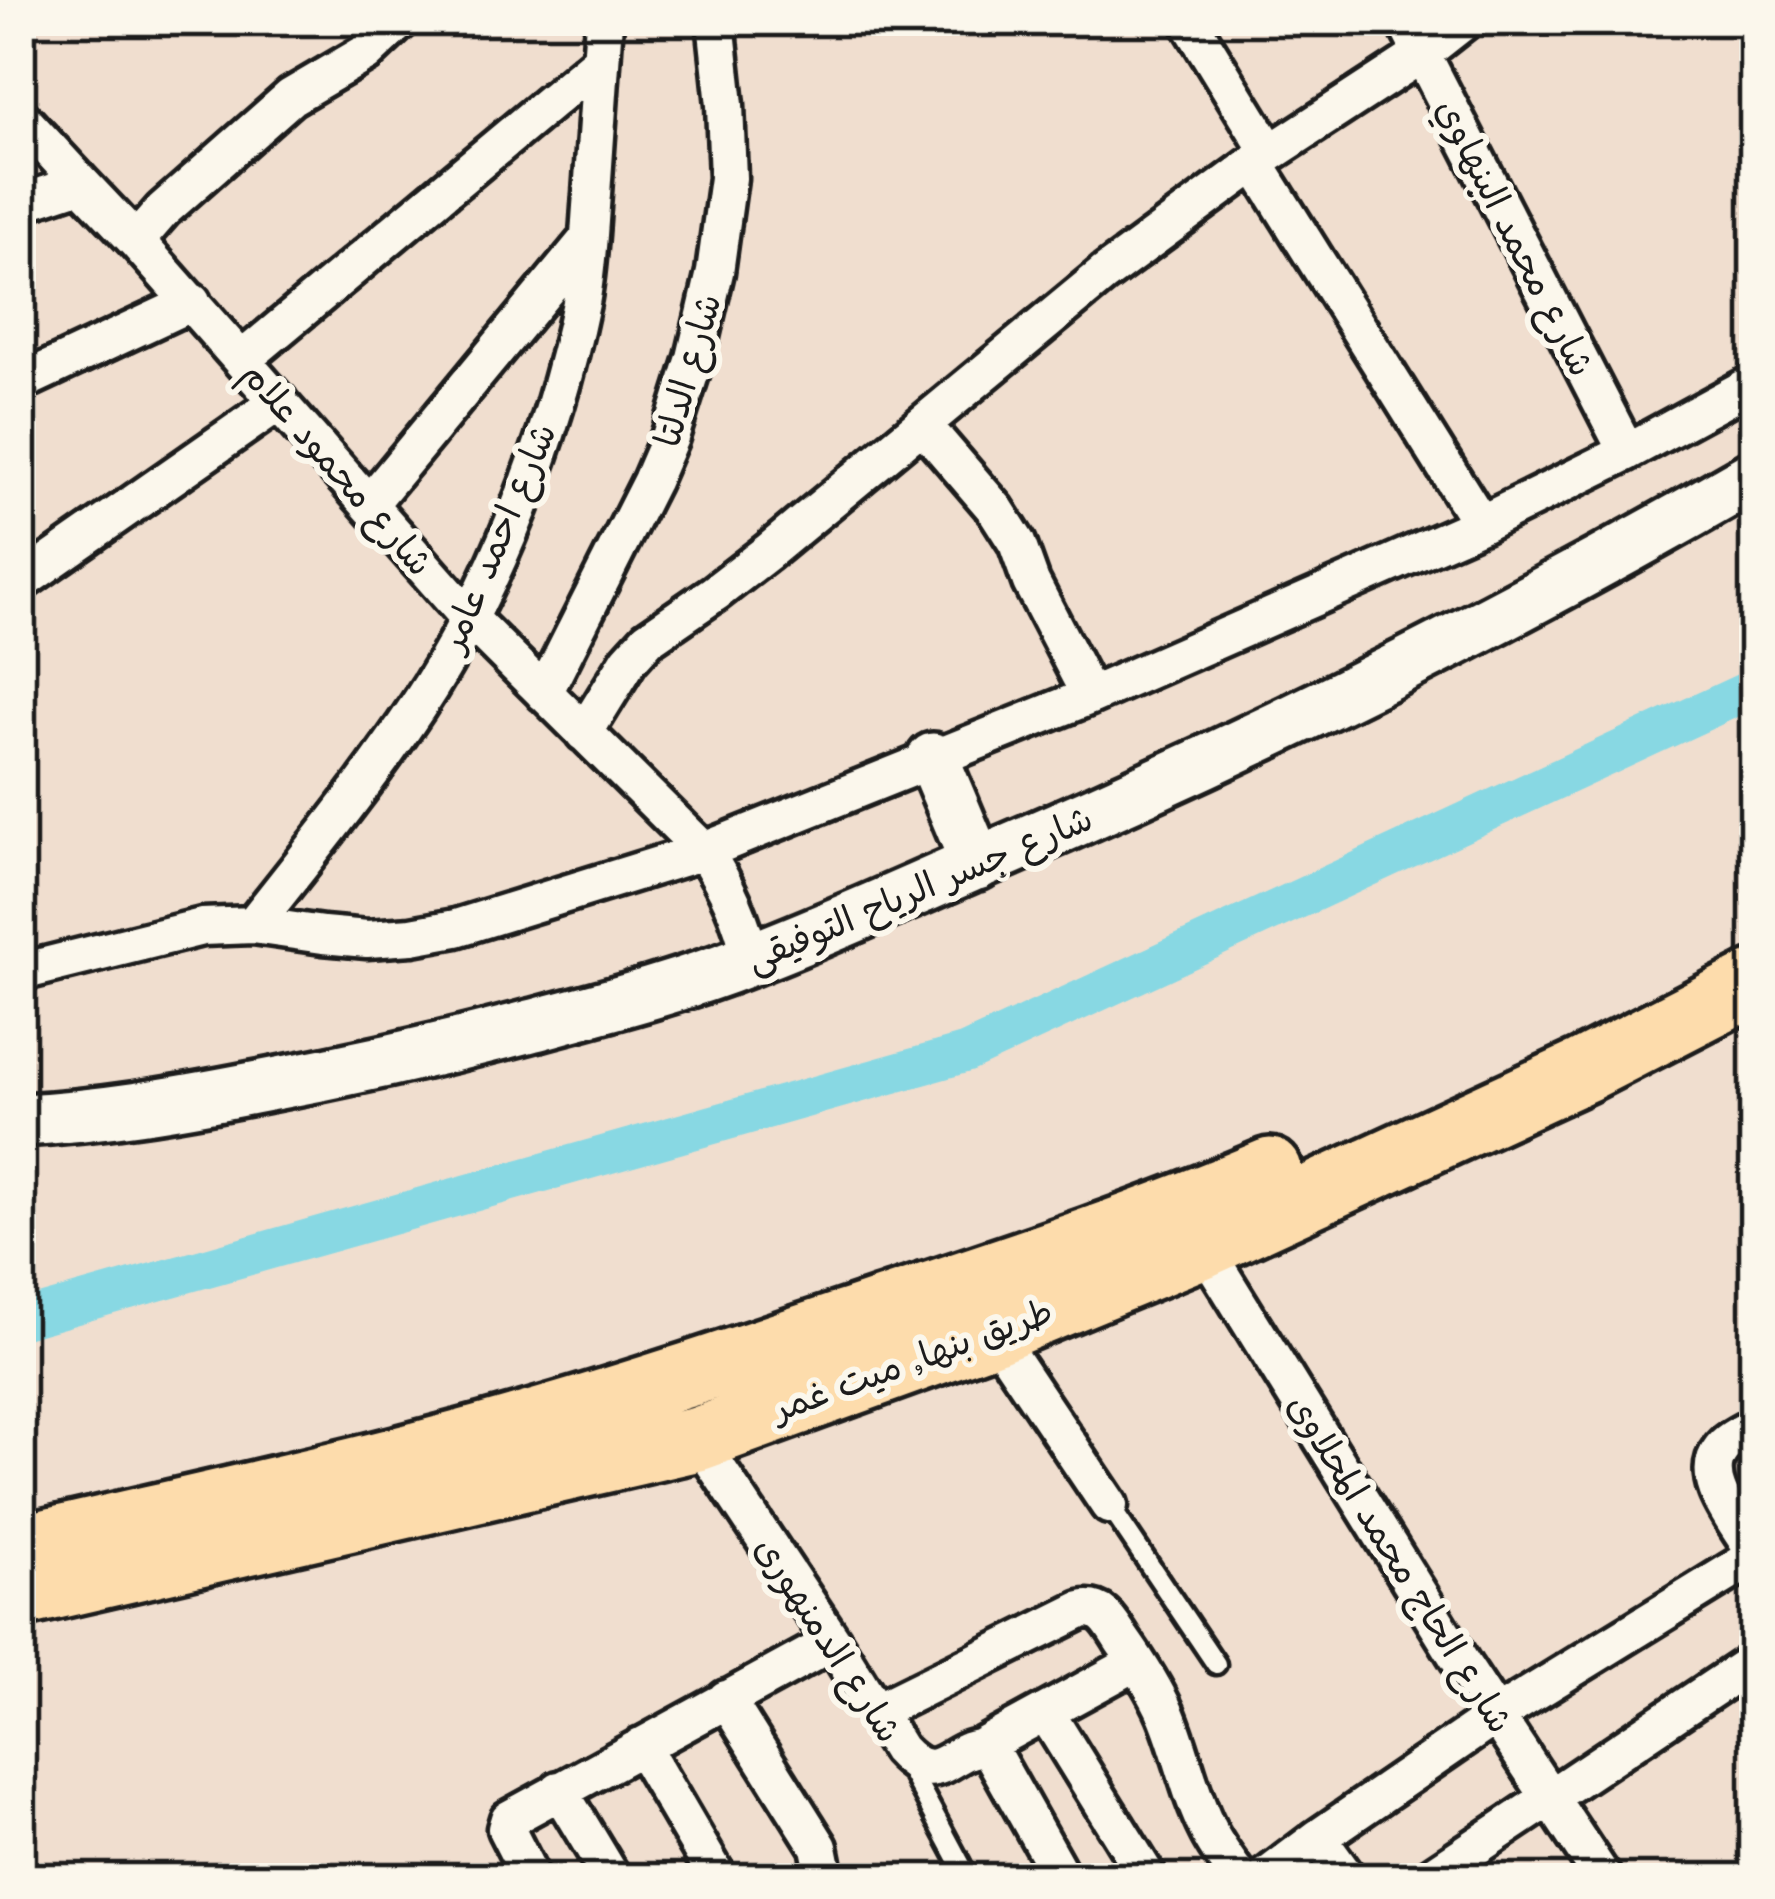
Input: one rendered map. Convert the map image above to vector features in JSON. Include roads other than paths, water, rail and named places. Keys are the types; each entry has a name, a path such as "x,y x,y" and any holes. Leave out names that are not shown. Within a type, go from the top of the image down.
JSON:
{"highway":[{"name":"طريق بنها, ميت غمر","path":"21,1594 698,1439 1198,1200 1457,1090 1754,941"},
{"name":"طريق بنها, ميت غمر","path":"21,1547 504,1431 661,1384 983,1306 1203,1246 1583,1071 1754,982"}],"main road":[{"name":"شارع جسر الرياح التوفيقى","path":"21,1120 118,1112 355,1070 672,987 752,959 1173,779 1384,678 1754,476"},
{"path":"933,759 977,863"}],"street":[{"path":"136,241 163,210 291,97 366,52 400,21"},
{"name":"شارع احمد عامر","path":"253,925 346,809 420,704 469,618 527,487 581,302 604,21"},
{"name":"شارع الدلتا","path":"544,693 651,481 695,358 715,272 728,178 716,21"},
{"path":"1189,21 1263,158 1481,524"},
{"name":"شارع محمد البنهاوي","path":"1405,21 1627,452"},
{"path":"584,733 629,660 648,639 733,580 1104,274 1463,21"},
{"path":"243,359 601,60"},
{"name":"شارع محمود علام","path":"21,118 243,359 469,618 704,851 726,884 752,959"},
{"path":"21,203 81,183"},
{"path":"369,504 589,239"},
{"path":"21,382 191,302"},
{"path":"21,972 202,927 253,925 323,935 412,936 456,928 704,851 1090,696 1481,524 1754,383"},
{"path":"21,582 279,402"},
{"path":"923,425 996,510 1017,543 1031,582 1090,696"},
{"name":"شارع الحاج محمد المحلاوى","path":"1203,1246 1465,1669 1603,1878"},
{"path":"983,1306 1109,1504"},
{"path":"1265,1878 1497,1715 1749,1559 1752,1549 1716,1486 1713,1472 1723,1444 1754,1426"},
{"name":"شارع الدمنهورى","path":"698,1439 910,1761 928,1769 943,1766 983,1746"},
{"path":"877,1712 1081,1610 1099,1610 1137,1662 1167,1716 1209,1833 1239,1878"},
{"path":"531,1878 506,1829 509,1819 833,1642"},
{"path":"1429,1878 1754,1661"},
{"path":"983,1746 1137,1662"},
{"path":"726,1700 819,1847 822,1862 817,1878"},
{"path":"1046,1713 1148,1878"},
{"path":"640,1745 718,1878"},
{"path":"983,1746 993,1752 1062,1878"},
{"path":"559,1790 612,1878"},
{"path":"1318,1838 1347,1878"}],"lane":[{"path":"1109,1504 1216,1664"},
{"path":"899,1749 968,1878"}],"waterway":[{"path":"21,1320 966,1053 1754,688"}]}
